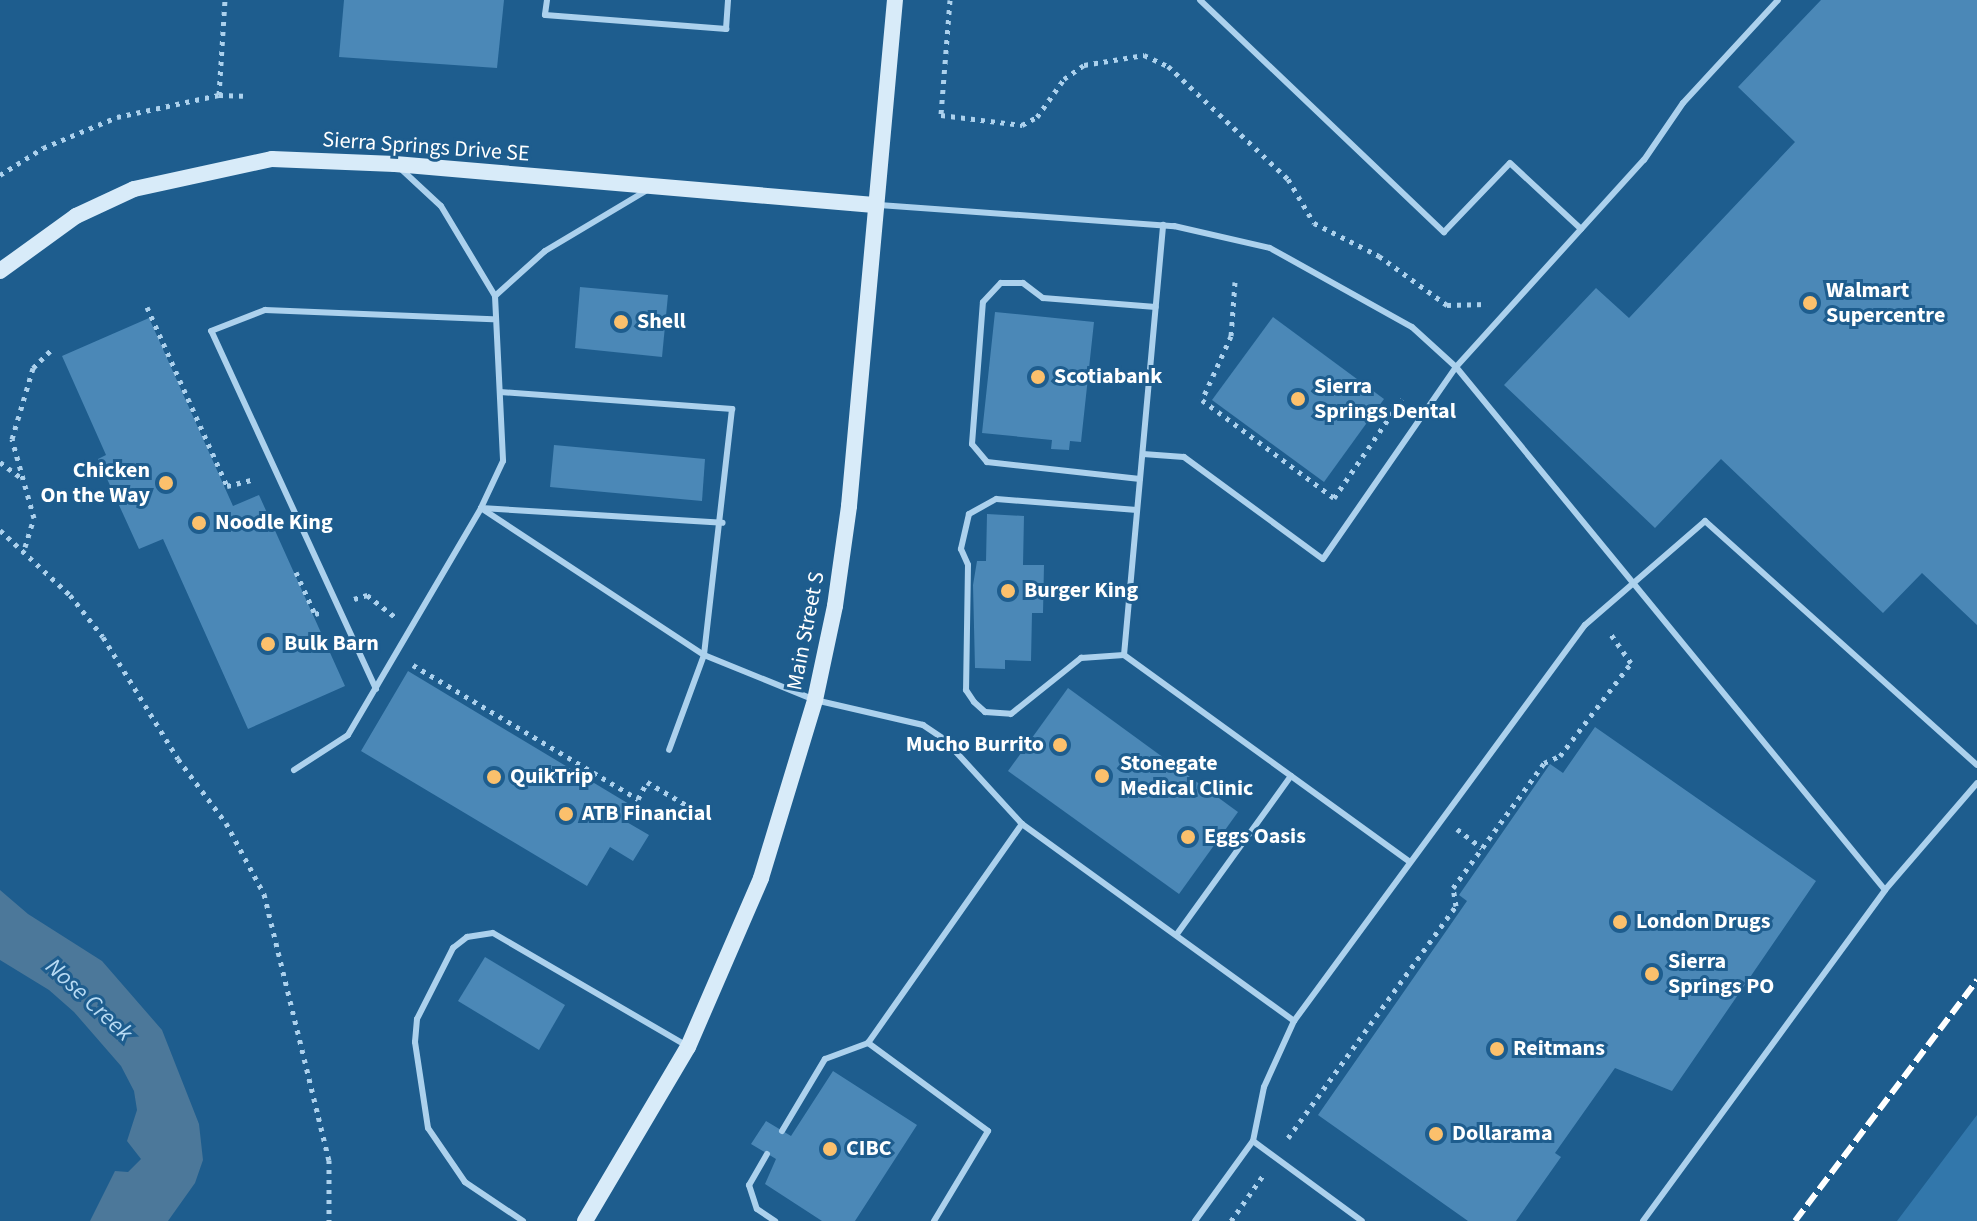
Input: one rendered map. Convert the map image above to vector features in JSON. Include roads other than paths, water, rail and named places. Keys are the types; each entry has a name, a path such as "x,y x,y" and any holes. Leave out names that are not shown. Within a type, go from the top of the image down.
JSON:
{"main road":[{"name":"Main Street S","path":"585,1221 688,1047 761,878 815,700 849,506 895,0"},
{"name":"Sierra Springs Drive SE","path":"0,271 76,216 134,189 272,159 395,164 874,205"}],"lane":[{"path":"547,0 545,15 726,29 728,0"},
{"path":"1200,0 1444,232 1510,163 1581,229"},
{"path":"1143,454 1184,457 1323,559 1456,367 1644,160 1683,103 1778,0"},
{"path":"294,770 348,735 412,630 481,508 503,461 493,319 495,296 441,206 395,164"},
{"path":"495,296 545,251 653,187"},
{"path":"874,205 1163,225 1283,255 1412,327 1456,367 1631,586 1885,890"},
{"path":"1124,655 1163,225"},
{"path":"1140,479 987,462 972,444 983,302 1001,283 1023,283 1043,298 1156,307"},
{"path":"376,689 211,331 265,310 493,319"},
{"path":"500,392 732,409 723,523 704,655 669,750"},
{"path":"1137,510 996,499 979,504 961,530 968,565 966,690 985,712 1011,714 1081,658 1124,655 1410,862"},
{"path":"481,508 723,523"},
{"path":"481,508 704,655 815,700 923,725 945,740 1022,824 1294,1021"},
{"path":"1195,1221 1253,1141 1264,1087 1294,1021 1585,625 1705,521 1977,765"},
{"path":"1177,934 1291,776"},
{"path":"1643,1221 1885,890 1977,783"},
{"path":"782,1131 825,1059 868,1043 1022,824"},
{"path":"523,1221 465,1182 428,1128 415,1042 417,1019 453,948 467,937 493,933 688,1047"},
{"path":"868,1043 988,1131 934,1221"},
{"path":"1253,1141 1362,1221"},
{"path":"767,1154 749,1185 757,1209 775,1221"}],"water":[{"name":"Nose Creek","path":"0,890 28,914 102,961 162,1030 199,1124 203,1160 195,1183 168,1221 90,1221 115,1171 128,1172 141,1159 127,1141 137,1110 134,1091 121,1066 74,1012 49,990 0,960"}],"railway":[{"path":"1795,1221 1977,980"}],"place":[{"name":"Walmart Supercentre","path":"1810,303"},
{"name":"Shell","path":"621,322"},
{"name":"Scotiabank","path":"1038,377"},
{"name":"Sierra Springs Dental","path":"1298,399"},
{"name":"Chicken On the Way","path":"166,483"},
{"name":"Noodle King","path":"199,523"},
{"name":"Burger King","path":"1008,591"},
{"name":"Bulk Barn","path":"268,644"},
{"name":"Mucho Burrito","path":"1060,745"},
{"name":"Stonegate Medical Clinic","path":"1102,776"},
{"name":"QuikTrip","path":"494,777"},
{"name":"ATB Financial","path":"566,814"},
{"name":"Eggs Oasis","path":"1188,837"},
{"name":"London Drugs","path":"1620,922"},
{"name":"Sierra Springs PO","path":"1652,974"},
{"name":"Reitmans","path":"1497,1049"},
{"name":"Dollarama","path":"1436,1134"},
{"name":"CIBC","path":"830,1149"}]}
